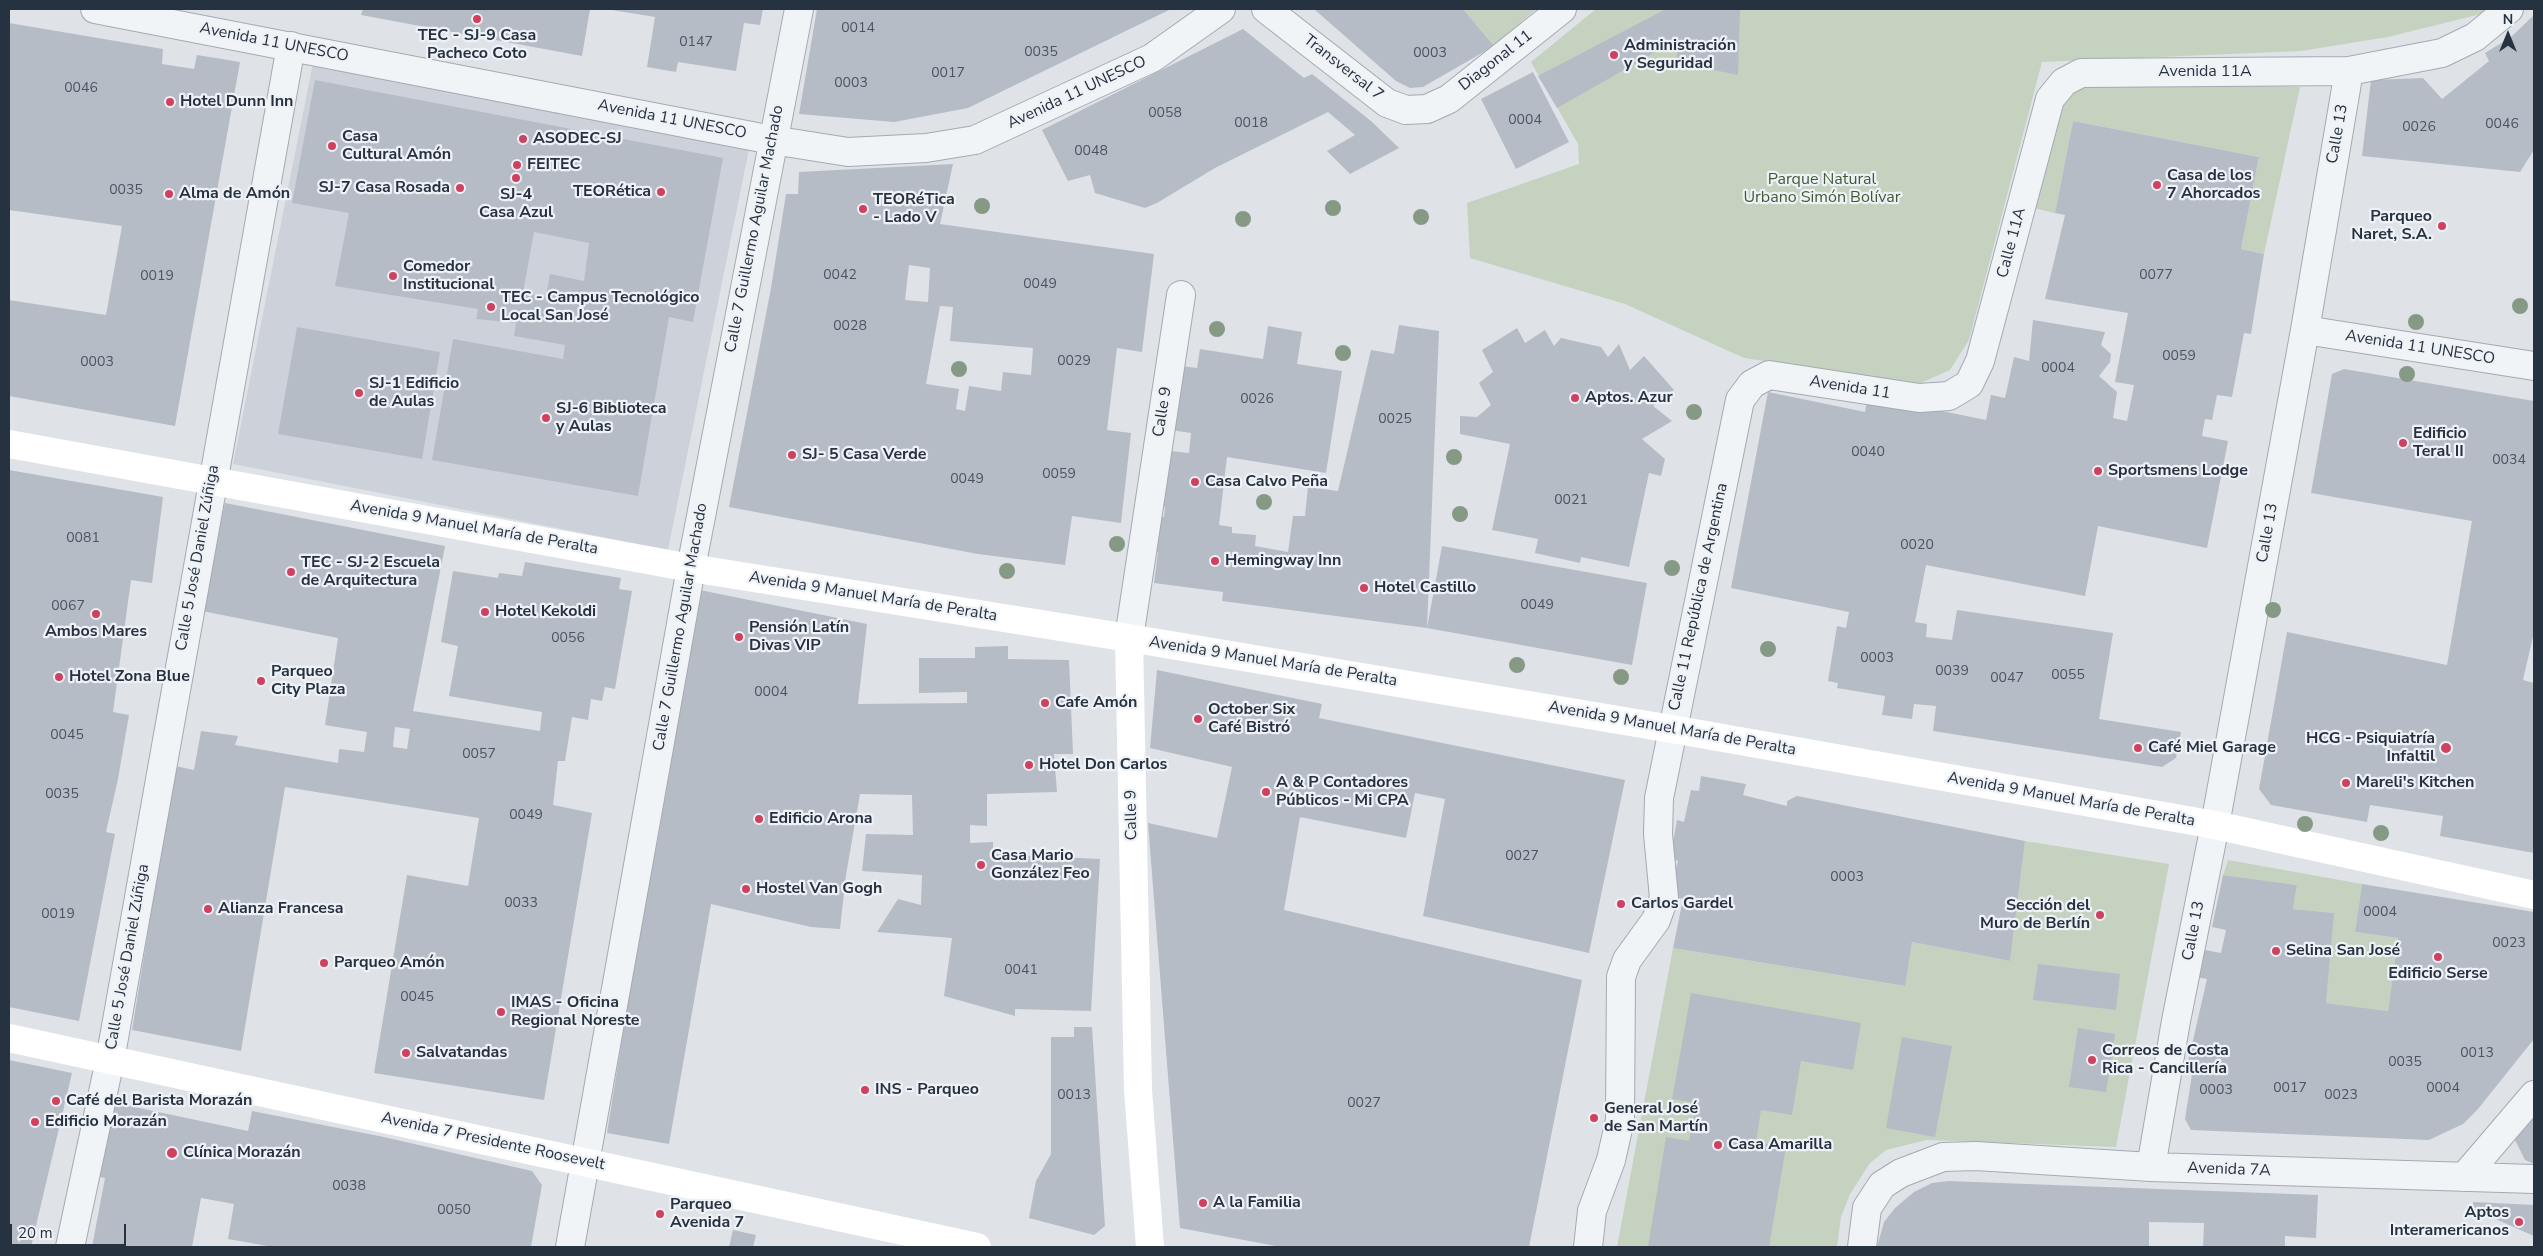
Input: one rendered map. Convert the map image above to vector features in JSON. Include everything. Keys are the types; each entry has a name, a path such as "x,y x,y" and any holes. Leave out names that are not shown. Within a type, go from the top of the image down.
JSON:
{"street":[{"name":"Avenida 11 UNESCO","path":"95,9 772,140 848,152 926,148 975,140 1152,58 1221,9"},
{"name":"Calle 7 Guillermo Aguilar Machado","path":"570,1247 691,568 772,140 799,9"},
{"name":"Transversal 7","path":"1266,9 1387,103 1406,110 1427,109"},
{"name":"Diagonal 11","path":"1427,109 1449,99 1562,9"},
{"path":"2349,71 2442,53 2475,37 2509,9"},
{"name":"Calle 5 José Daniel Zúñiga","path":"70,1247 110,1060 212,480 291,46"},
{"name":"Avenida 11A","path":"2064,82 2081,73 2349,71"},
{"name":"Calle 13","path":"2152,1167 2176,1021 2215,825 2305,330 2349,71"},
{"name":"Calle 11A","path":"1949,396 1969,384 1980,361 2050,99 2064,82"},
{"name":"Calle 9","path":"1150,1247 1138,1090 1129,638 1181,295"},
{"name":"Avenida 11 UNESCO","path":"2305,330 2534,366"},
{"name":"Avenida 11","path":"1752,384 1769,375 1918,398 1949,396"},
{"name":"Calle 11 República de Argentina","path":"1588,1247 1592,1212 1611,1160 1620,1120 1621,977 1626,960 1656,920 1664,898 1658,834 1659,798 1740,400 1752,384"},
{"name":"Avenida 9 Manuel María de Peralta","path":"9,444 691,568 1129,638 1672,729 2215,825 2534,895"},
{"name":"Avenida 7 Presidente Roosevelt","path":"9,1038 977,1247"},
{"path":"2464,1177 2534,1095"},
{"name":"Avenida 7A","path":"1862,1247 1867,1208 1882,1185 1901,1173 1943,1157 1976,1156 2152,1167 2534,1179"}],"shaded area":[{"name":"TEC - Campus Tecnológico Local San José","path":"313,63 749,149 668,550 233,464"}],"green space":[{"path":"1463,9 1536,9 1494,46"},
{"name":"Parque Natural Urbano Simón Bolívar","path":"1596,9 2487,9 2481,14 2388,37 2301,51 2042,62 1969,340 1950,370 1919,384 1744,358 1625,304 1470,258 1467,203 1579,164 1578,144 1531,62"},
{"path":"2085,83 2300,87 2264,254 2241,249 2259,157 2073,121 2055,213 2033,208 2058,112 2072,91"},
{"path":"2025,841 2169,864 2116,1147 1927,1140 1886,1150 1870,1163 1850,1194 1841,1217 1837,1247 1617,1247 1673,948 1904,986 1912,942 2010,961"},
{"path":"2228,860 2362,884 2355,932 2398,938 2388,1011 2326,1003 2333,913 2293,909 2297,885 2223,875"}],"building":[{"path":"363,9 590,9 582,56 361,15"},
{"path":"606,9 763,9 760,25 744,23 736,71 678,62 676,72 647,67 655,17"},
{"path":"817,9 1171,9 968,108 894,122 799,114"},
{"path":"1314,9 1463,9 1494,46 1423,87 1410,88 1396,81"},
{"name":"Administración y Seguridad","path":"1666,9 1740,9 1738,75 1675,62 1679,48 1668,45 1557,108 1538,76"},
{"path":"2534,15 2534,150 2520,172 2362,156 2371,80 2423,78 2442,99 2489,61 2485,53 2511,37"},
{"path":"9,23 163,49 162,64 194,69 197,55 240,62 175,426 9,396 9,300 106,315 122,226 9,210"},
{"path":"1243,29 1304,78 1312,74 1371,121 1399,148 1350,174 1327,151 1355,135 1328,112 1215,168 1157,203 1145,208 1095,193 1090,175 1068,181 1042,130"},
{"path":"1533,72 1569,142 1516,169 1481,99"},
{"path":"315,80 723,158 693,322 669,317 638,496 432,460 453,339 563,359 565,345 514,336 516,323 476,319 478,309 335,286 349,213 292,203","holes":["534,232 589,243 584,281 550,274 546,297 523,293"]},
{"path":"2073,121 2259,157 2241,249 2264,254 2251,334 2244,333 2232,397 2217,395 2212,420 2205,419 2202,436 2228,441 2207,548 2098,526 2085,596 1926,565 1915,622 1927,624 1926,637 1952,640 1957,610 2113,633 2099,719 2181,732 2176,758 2162,767 1933,731 1936,706 1914,704 1912,719 1882,715 1885,696 1837,688 1838,683 1828,681 1837,626 1846,628 1849,612 1731,588 1768,392 1865,412 1868,396 1986,420 1991,395 2005,398 2014,357 2029,361 2033,320 2105,332 2101,345 2111,354 2110,362 2099,376 2117,392 2113,418 2127,421 2134,385 2115,382 2128,313 2045,299 2065,215 2055,213"},
{"path":"953,164 940,224 1154,254 1142,352 1117,348 1107,430 1131,433 1121,523 1072,516 1065,565 978,554 729,507 771,288 786,194 798,194 799,172","holes":["909,265 930,268 928,302 905,300","940,306 953,307 950,341 1033,348 1031,375 1003,372 1001,391 969,386 965,411 956,409 959,389 926,384"]},
{"path":"1399,325 1439,331 1427,628 1222,601 1223,592 1154,583 1158,552 1153,551 1158,516 1164,517 1165,507 1163,506 1170,451 1189,453 1191,433 1171,430 1181,366 1197,368 1200,349 1263,359 1268,326 1302,332 1297,364 1342,371 1326,473 1227,457 1219,525 1232,527 1232,533 1256,535 1255,546 1288,552 1293,516 1305,516 1308,487 1338,491 1371,350 1394,354"},
{"name":"SJ-1 Edificio de Aulas","path":"297,327 440,352 422,459 278,434"},
{"path":"1517,328 1525,343 1545,330 1554,346 1561,338 1601,347 1608,357 1619,344 1630,370 1644,356 1674,390 1653,406 1672,421 1642,439 1665,459 1661,476 1649,473 1629,567 1581,557 1580,563 1535,553 1538,539 1492,530 1510,444 1460,434 1460,416 1477,417 1491,405 1479,383 1493,372 1482,350"},
{"path":"2344,369 2534,401 2534,632 2523,680 2534,683 2534,853 2440,836 2443,816 2370,805 2367,822 2271,805 2259,789 2287,632 2447,665 2472,521 2311,493 2332,374"},
{"path":"9,470 163,497 152,583 131,580 113,712 129,715 118,779 106,832 115,834 79,1021 9,1007"},
{"path":"225,503 445,546 413,711 540,731 542,712 449,696 458,646 441,642 453,571 498,578 499,573 522,576 525,562 621,578 619,589 632,591 615,689 605,687 602,701 591,699 588,720 572,717 565,761 558,761 553,805 592,813 544,1100 374,1073 407,875 468,886 479,818 285,787 241,1051 132,1030 175,766 194,770 201,731 238,736 235,745 338,763 339,749 364,752 367,732 325,725 338,638 202,611","holes":["395,727 410,729 407,749 393,747"]},
{"path":"1442,546 1647,583 1632,665 1427,628"},
{"path":"700,590 867,624 858,704 967,703 967,692 919,693 919,658 975,658 975,647 1008,646 1008,659 1069,660 1073,754 1054,754 1057,792 987,794 987,826 970,825 970,843 993,842 993,854 1100,859 1091,1011 1015,1009 1015,1016 944,996 952,938 877,932 898,899 921,905 922,875 862,871 866,834 913,835 912,795 860,794 846,875 840,929 811,927 711,904 669,1144 607,1133 642,914 657,844"},
{"path":"1157,670 1322,704 1319,718 1625,780 1589,953 1423,916 1445,799 1415,793 1406,838 1300,817 1284,910 1582,980 1529,1247 1281,1247 1180,1228 1148,823 1217,838 1232,767 1150,748"},
{"path":"1701,776 1746,784 1743,795 1787,806 1787,801 1797,796 2025,841 2010,961 1912,942 1905,986 1673,948 1683,899 1669,895 1678,861 1670,858 1677,820 1684,822 1691,790 1699,791"},
{"path":"2223,875 2297,885 2293,909 2334,913 2326,1003 2388,1011 2398,938 2355,932 2362,884 2534,912 2534,1039 2478,1109 2463,1124 2429,1140 2191,1130 2185,1119 2194,1062 2188,1062 2207,979 2195,977 2200,949 2221,953 2226,930 2212,927"},
{"path":"2038,964 2120,974 2116,1010 2033,1000"},
{"name":"Casa Amarilla","path":"1691,993 1861,1023 1853,1070 1801,1061 1792,1115 1761,1110 1756,1142 1786,1147 1769,1247 1648,1247 1666,1137 1689,1141 1696,1103 1672,1099"},
{"path":"1074,1027 1092,1027 1105,1226 1094,1235 1029,1218 1036,1181 1051,1154 1051,1037 1074,1037"},
{"name":"Correos de Costa Rica - Cancillería","path":"2078,1028 2115,1034 2106,1092 2069,1087"},
{"path":"1902,1037 1952,1046 1935,1137 1886,1128"},
{"name":"Edificio Morazán","path":"9,1060 72,1073 31,1247 9,1247"},
{"path":"111,1102 248,1131 252,1111 384,1137 532,1171 542,1185 531,1247 273,1247 228,1239 234,1204 201,1198 192,1247 92,1247 105,1178 96,1176"},
{"path":"2534,1110 2534,1164 2525,1160 2515,1140 2516,1132"},
{"path":"1948,1181 2318,1195 2316,1238 2285,1236 2285,1247 2203,1247 2204,1223 2149,1222 2149,1247 1877,1247 1884,1222 1895,1208 1914,1192 1932,1183"},
{"name":"Aptos Interamericanos","path":"2473,1202 2534,1205 2534,1236 2473,1209"},
{"path":"733,1230 756,1235 753,1247 729,1247"}],"place":[{"name":"TEC - SJ-9 Casa Pacheco Coto","path":"477,19"},
{"name":"Administración y Seguridad","path":"1614,55"},
{"name":"Hotel Dunn Inn","path":"170,102"},
{"name":"ASODEC-SJ","path":"523,139"},
{"name":"Casa Cultural Amón","path":"332,146"},
{"name":"FEITEC","path":"517,165"},
{"name":"SJ-4 Casa Azul","path":"516,178"},
{"name":"Casa de los 7 Ahorcados","path":"2157,185"},
{"name":"SJ-7 Casa Rosada","path":"460,188"},
{"name":"TEORética","path":"661,192"},
{"name":"Alma de Amón","path":"169,194"},
{"name":"TEORéTica - Lado V","path":"863,209"},
{"name":"Parqueo Naret, S.A.","path":"2442,226"},
{"name":"Comedor Institucional","path":"393,276"},
{"name":"TEC - Campus Tecnológico Local San José","path":"491,307"},
{"name":"SJ-1 Edificio de Aulas","path":"359,393"},
{"name":"Aptos. Azur","path":"1575,398"},
{"name":"SJ-6 Biblioteca y Aulas","path":"546,418"},
{"name":"Edificio Teral II","path":"2403,443"},
{"name":"SJ- 5 Casa Verde","path":"792,455"},
{"name":"Sportsmens Lodge","path":"2098,471"},
{"name":"Casa Calvo Peña","path":"1195,482"},
{"name":"Hemingway Inn","path":"1215,561"},
{"name":"TEC - SJ-2 Escuela de Arquitectura","path":"291,572"},
{"name":"Hotel Castillo","path":"1364,588"},
{"name":"Hotel Kekoldi","path":"485,612"},
{"name":"Ambos Mares","path":"96,614"},
{"name":"Pensión Latín Divas VIP","path":"739,637"},
{"name":"Hotel Zona Blue","path":"59,677"},
{"name":"Parqueo City Plaza","path":"261,681"},
{"name":"Cafe Amón","path":"1045,703"},
{"name":"October Six Café Bistró","path":"1198,719"},
{"name":"Café Miel Garage","path":"2138,748"},
{"name":"HCG - Psiquiatría Infaltil","path":"2446,748"},
{"name":"Hotel Don Carlos","path":"1029,765"},
{"name":"Mareli's Kitchen","path":"2346,783"},
{"name":"A & P Contadores Públicos - Mi CPA","path":"1266,792"},
{"name":"Edificio Arona","path":"759,819"},
{"name":"Casa Mario González Feo","path":"981,865"},
{"name":"Hostel Van Gogh","path":"746,889"},
{"name":"Carlos Gardel","path":"1621,904"},
{"name":"Alianza Francesa","path":"208,909"},
{"name":"Sección del Muro de Berlín","path":"2100,915"},
{"name":"Selina San José","path":"2276,951"},
{"name":"Edificio Serse","path":"2438,957"},
{"name":"Parqueo Amón","path":"324,963"},
{"name":"IMAS - Oficina Regional Noreste","path":"501,1012"},
{"name":"Salvatandas","path":"406,1053"},
{"name":"Correos de Costa Rica - Cancillería","path":"2092,1060"},
{"name":"INS - Parqueo","path":"865,1090"},
{"name":"Café del Barista Morazán","path":"56,1101"},
{"name":"General José de San Martín","path":"1594,1118"},
{"name":"Edificio Morazán","path":"35,1122"},
{"name":"Casa Amarilla","path":"1718,1145"},
{"name":"Clínica Morazán","path":"172,1153"},
{"name":"A la Familia","path":"1203,1203"},
{"name":"Parqueo Avenida 7","path":"660,1214"},
{"name":"Aptos Interamericanos","path":"2519,1222"}]}
